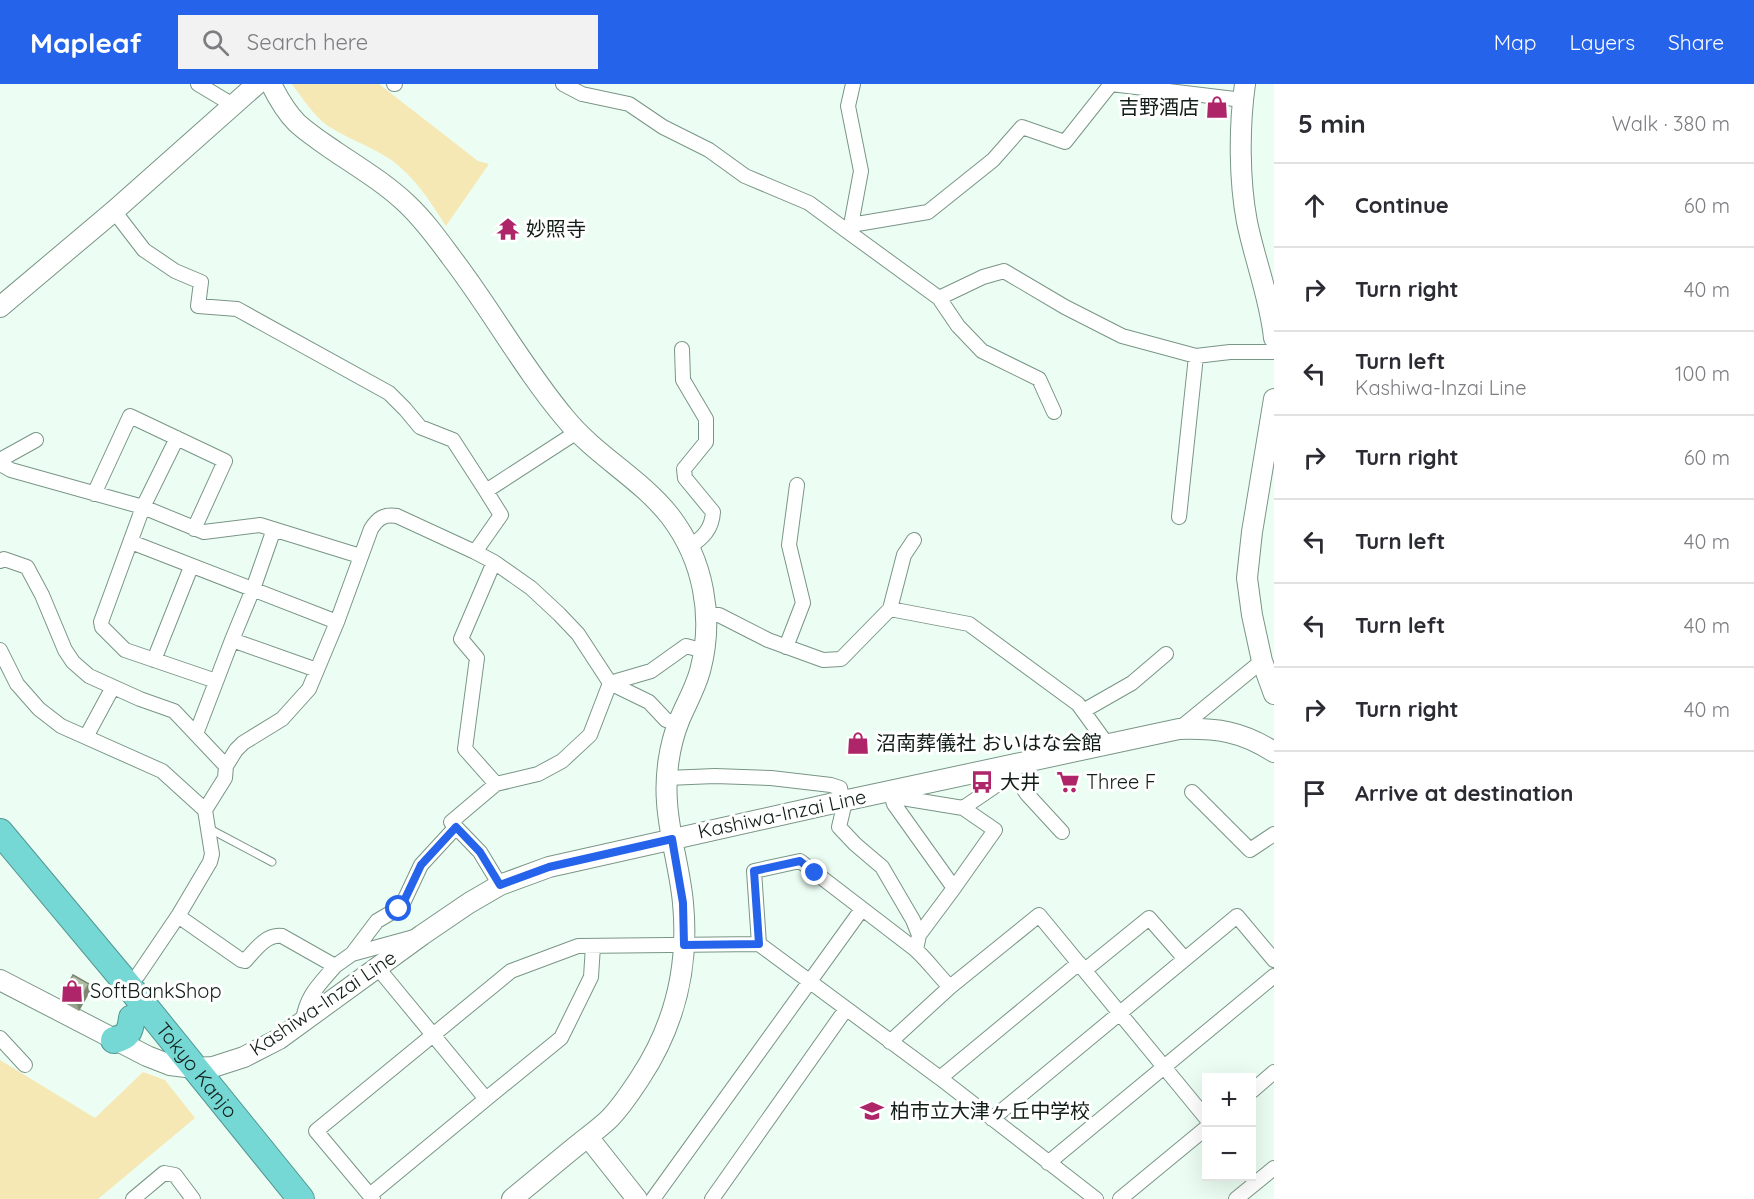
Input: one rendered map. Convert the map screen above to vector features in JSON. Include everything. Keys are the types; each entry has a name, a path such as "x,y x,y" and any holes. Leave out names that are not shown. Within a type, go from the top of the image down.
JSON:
{"highway":[{"name":"Tokyo Kanjo","path":"0,832 127,984 182,1067 280,1199"},
{"name":"Tokyo Kanjo","path":"0,856 132,1018 182,1067 301,1199"},
{"path":"114,1040 123,1038 128,1033 131,1029 132,1018"}],"street":[{"path":"198,84 233,105"},
{"path":"0,307 114,211 257,84"},
{"path":"271,84 297,123 387,187 409,205 430,229 548,396 577,432 598,452 643,487 679,528 700,576 706,615 704,651 695,685 678,723 667,778 666,799 683,903 684,945 678,990 672,1012 659,1047 625,1101 607,1121 512,1199"},
{"path":"563,84 582,94 629,104 663,127 709,150 746,176 809,203 849,228 939,298 958,326 982,351 1039,379 1054,412"},
{"path":"849,228 861,171 848,106 853,84"},
{"path":"849,228 928,213 993,160 1022,127 1065,142 1110,84 1244,92 1241,160 1247,220 1273,317 1274,338"},
{"path":"114,211 144,250 175,271 201,282 198,306 237,309 389,393 420,427 453,440 501,515 475,552"},
{"path":"939,298 983,277 1004,271 1065,307 1122,336 1196,356 1230,352 1274,352"},
{"path":"682,350 683,380 706,419 706,442 684,469 685,478 713,512 712,524 699,541 689,548"},
{"path":"1179,517 1196,356"},
{"path":"1274,399 1252,532 1247,578 1251,615 1262,661 1274,694"},
{"path":"94,494 130,416 225,461 194,529"},
{"path":"486,491 577,432"},
{"path":"177,438 143,507 101,622 102,627 125,650 216,681"},
{"path":"36,440 0,462 11,470 143,507 204,532 260,525 360,556"},
{"path":"786,646 803,603 789,546 797,485"},
{"path":"204,810 225,778 226,766 236,750 243,743 282,719 309,689 337,622 360,556 376,521 388,514 475,552 494,562 531,588 559,614 589,649 610,683 649,702 666,720 678,723"},
{"path":"196,734 274,529"},
{"path":"706,615 719,615 768,640 823,660 841,659 890,609 904,555 914,540"},
{"path":"131,542 337,622"},
{"path":"0,561 4,559 27,567 42,595 65,650 73,662 89,676 140,699 174,711 226,766"},
{"path":"494,562 461,639 477,658 465,749 496,784"},
{"path":"154,660 191,567"},
{"path":"890,609 969,624 1078,704 1107,744"},
{"path":"232,640 317,670"},
{"path":"610,683 651,671 686,646 704,651"},
{"path":"0,650 17,684 39,708 61,726 162,771 204,810 212,854 210,862 178,916 138,975 127,984"},
{"path":"1083,711 1132,683 1166,654"},
{"path":"1179,729 1262,661"},
{"path":"500,885 480,852 451,822 496,784 538,774 562,761 590,735 610,683"},
{"path":"86,737 113,687"},
{"name":"Kashiwa-Inzai Line","path":"182,1067 213,1067 244,1057 279,1039 469,903 500,885 549,867 843,801 892,797 1007,765 1179,729 1219,729 1237,734 1274,752"},
{"path":"963,808 1004,780 1007,765"},
{"path":"1007,765 1027,794 1062,832"},
{"path":"667,778 715,776 771,778 840,788 844,806 839,827 882,867 914,920 919,935"},
{"path":"1192,792 1250,850 1274,834"},
{"path":"892,797 963,808 995,830 919,935 916,950"},
{"path":"892,797 954,888"},
{"path":"352,954 377,921 399,909 421,865 456,827"},
{"path":"759,944 754,871 800,861 916,950 930,962 950,987"},
{"path":"653,1199 862,909"},
{"path":"890,1042 950,987 1039,915 1202,1113"},
{"path":"178,916 241,960 245,960 274,935 282,936 334,966"},
{"path":"992,1119 1237,916 1274,960"},
{"path":"940,1078 1082,967 1149,918 1185,959"},
{"path":"303,1021 310,995 334,966 352,954 422,935"},
{"path":"593,946 591,977 561,1038 371,1197 316,1131 511,971 578,946 759,944 940,1078 1096,1199"},
{"path":"377,967 486,1099"},
{"path":"1048,1163 1274,976"},
{"path":"0,980 114,1040 182,1067"},
{"path":"712,1199 846,1009"},
{"path":"0,1038 25,1065"},
{"path":"1256,1087 1274,1072"},
{"path":"1120,1199 1202,1131"},
{"path":"588,1137 637,1199"},
{"path":"1256,1177 1274,1168"},
{"path":"133,1199 164,1173 175,1175 193,1199"},
{"path":"1236,1199 1251,1181"}],"lane":[{"path":"208,828 272,862"}],"shaded area":[{"path":"292,84 379,84 478,161 489,164 446,226 407,173 382,154 328,126 313,112"},
{"path":"0,1060 95,1118 143,1072 165,1080 195,1118 98,1199 0,1199"}],"building":[{"path":"73,975 89,984 77,1004 61,996 65,989 62,988 67,986"}],"place":[{"name":"吉野酒店","path":"1217,107"},
{"name":"妙照寺","path":"508,229"},
{"name":"沼南葬儀社 おいはな会館","path":"858,743"},
{"name":"大井","path":"982,782"},
{"name":"Three F","path":"1068,782"},
{"name":"SoftBankShop","path":"72,991"},
{"name":"柏市立大津ヶ丘中学校","path":"872,1111"}],"route":[{"path":"399,909 421,865 456,827 480,852 500,885 574,860 672,839 683,903 684,945 759,944 754,871 800,861 815,873"}]}
